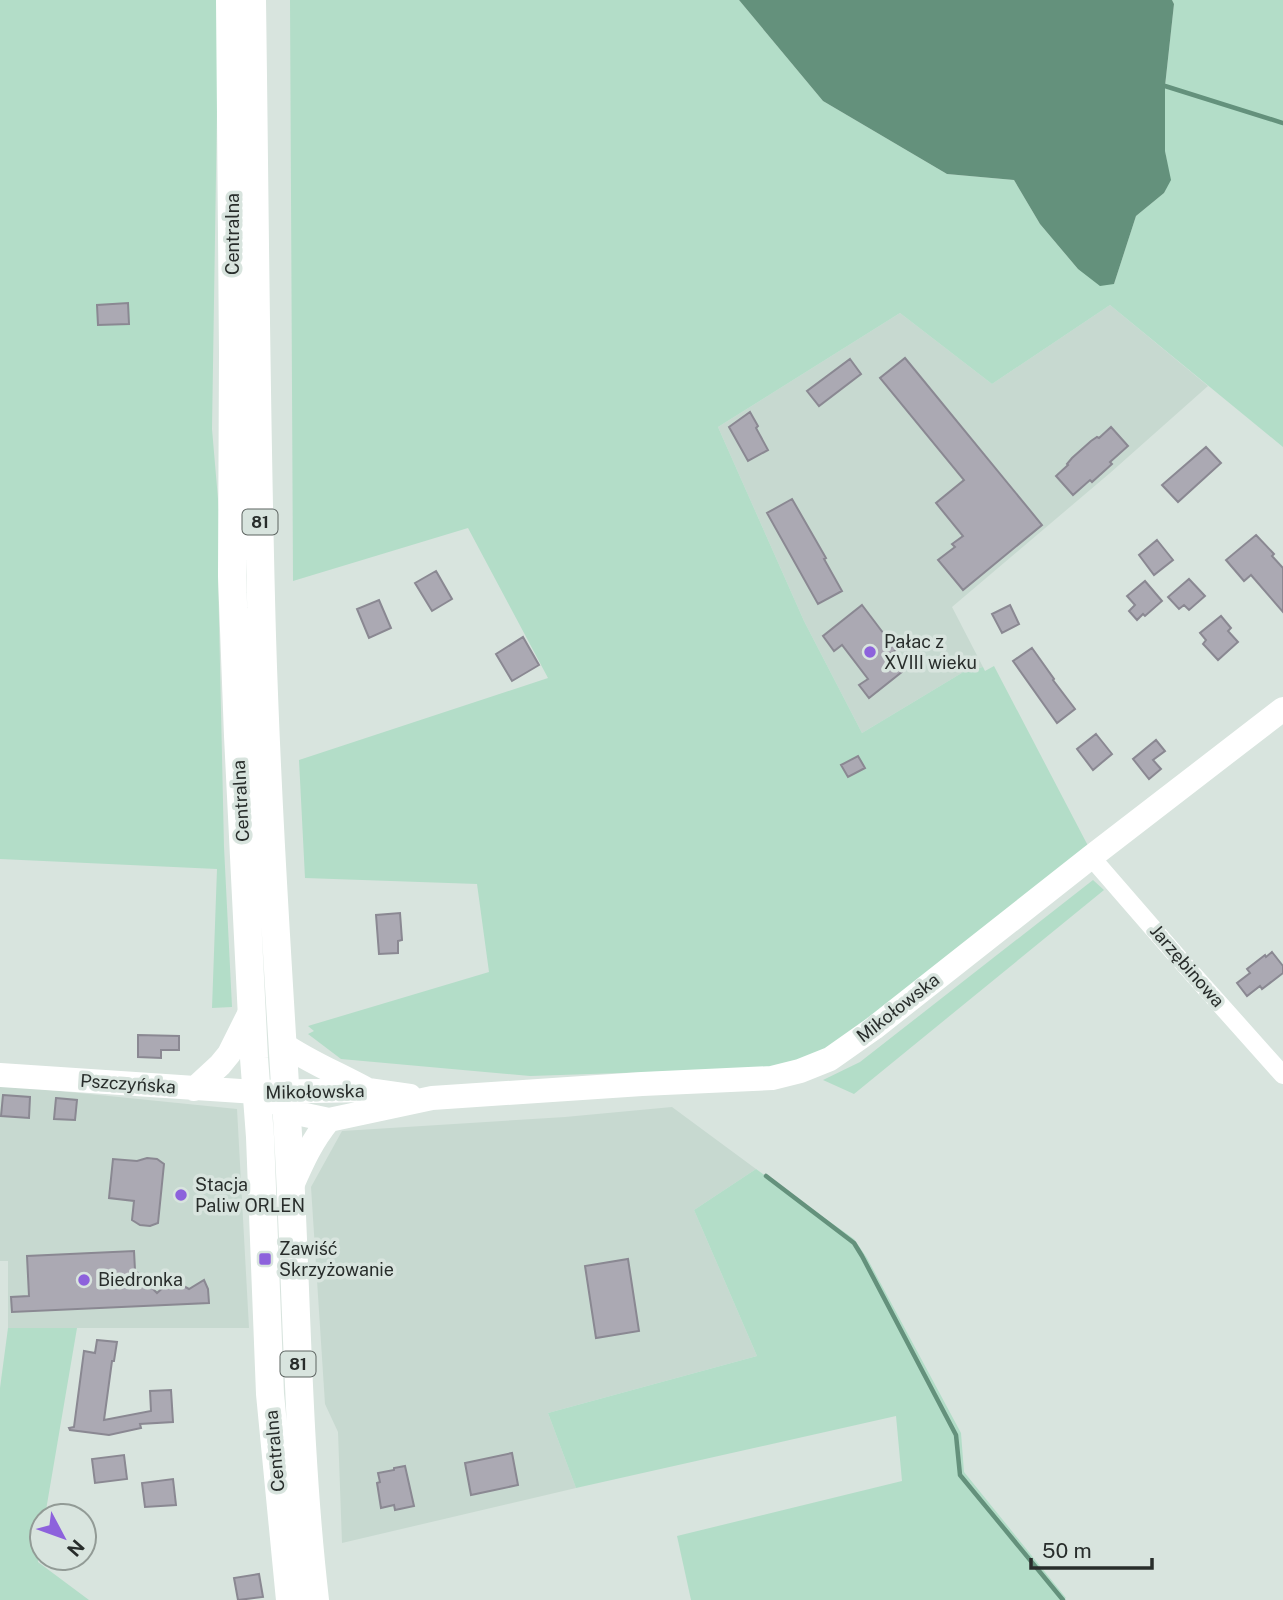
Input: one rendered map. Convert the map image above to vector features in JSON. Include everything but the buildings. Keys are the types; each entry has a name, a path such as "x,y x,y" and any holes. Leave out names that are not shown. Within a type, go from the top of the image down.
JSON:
{"main road":[{"name":"Centralna","path":"230,0 232,576 270,1394 290,1600"},
{"name":"Centralna","path":"252,0 262,629 302,1439 314,1600"},
{"name":"Mikołowska","path":"285,1100 296,1113 329,1121 432,1098 772,1078 830,1059 874,1028 1283,709"},
{"path":"194,1089 229,1054 252,1008"},
{"path":"283,1044 368,1090"},
{"name":"Pszczyńska","path":"0,1076 256,1092"},
{"name":"Mikołowska","path":"256,1092 285,1100 368,1090 432,1098"},
{"path":"290,1189 314,1139 329,1121"}],"street":[{"name":"Jarzębinowa","path":"1091,857 1283,1074"}],"shaded area":[{"path":"0,0 217,0 212,429 221,534 218,574 224,847 232,1007 212,1008 217,869 0,859"},
{"path":"290,0 739,0 823,101 947,174 1014,180 1040,224 1078,269 1114,284 1136,216 1164,193 1170,180 1165,151 1165,86 1174,4 1172,0 1283,0 1283,447 1110,305 992,384 900,313 718,427 804,621 862,733 965,671 983,667 985,671 994,666 1097,863 835,1050 769,1068 530,1076 341,1059 308,1034 314,1031 308,1026 489,972 477,884 305,878 299,760 548,678 468,528 293,581"},
{"path":"739,0 1172,0 1174,4 1165,86 1165,151 1171,180 1164,193 1136,216 1114,284 1100,286 1078,269 1040,224 1014,180 947,174 823,101"},
{"path":"1110,305 1208,386 952,607 983,667 965,671 862,733 804,621 718,427 900,313 992,384"},
{"path":"1093,880 1104,890 854,1094 823,1080 860,1062"},
{"path":"0,1085 237,1109 249,1328 8,1328 8,1261 0,1261"},
{"path":"672,1107 756,1169 694,1210 757,1356 548,1413 576,1488 342,1543 338,1432 325,1404 311,1187 342,1131 565,1117"},
{"path":"756,1169 854,1239 867,1258 961,1433 964,1472 1066,1598 691,1600 677,1536 902,1481 896,1416 576,1488 548,1413 757,1356 694,1210"},
{"path":"8,1328 77,1328 47,1502 28,1502 28,1572 51,1572 89,1600 0,1600 0,1388"}],"waterway":[{"path":"1165,86 1283,123"},
{"path":"766,1176 854,1243 956,1435 960,1475 1063,1600"}],"place":[{"name":"Pałac z XVIII wieku","path":"870,652"},
{"name":"Stacja Paliw ORLEN","path":"181,1195"},
{"name":"Zawiść Skrzyżowanie","path":"265,1259"},
{"name":"Biedronka","path":"84,1280"}]}
